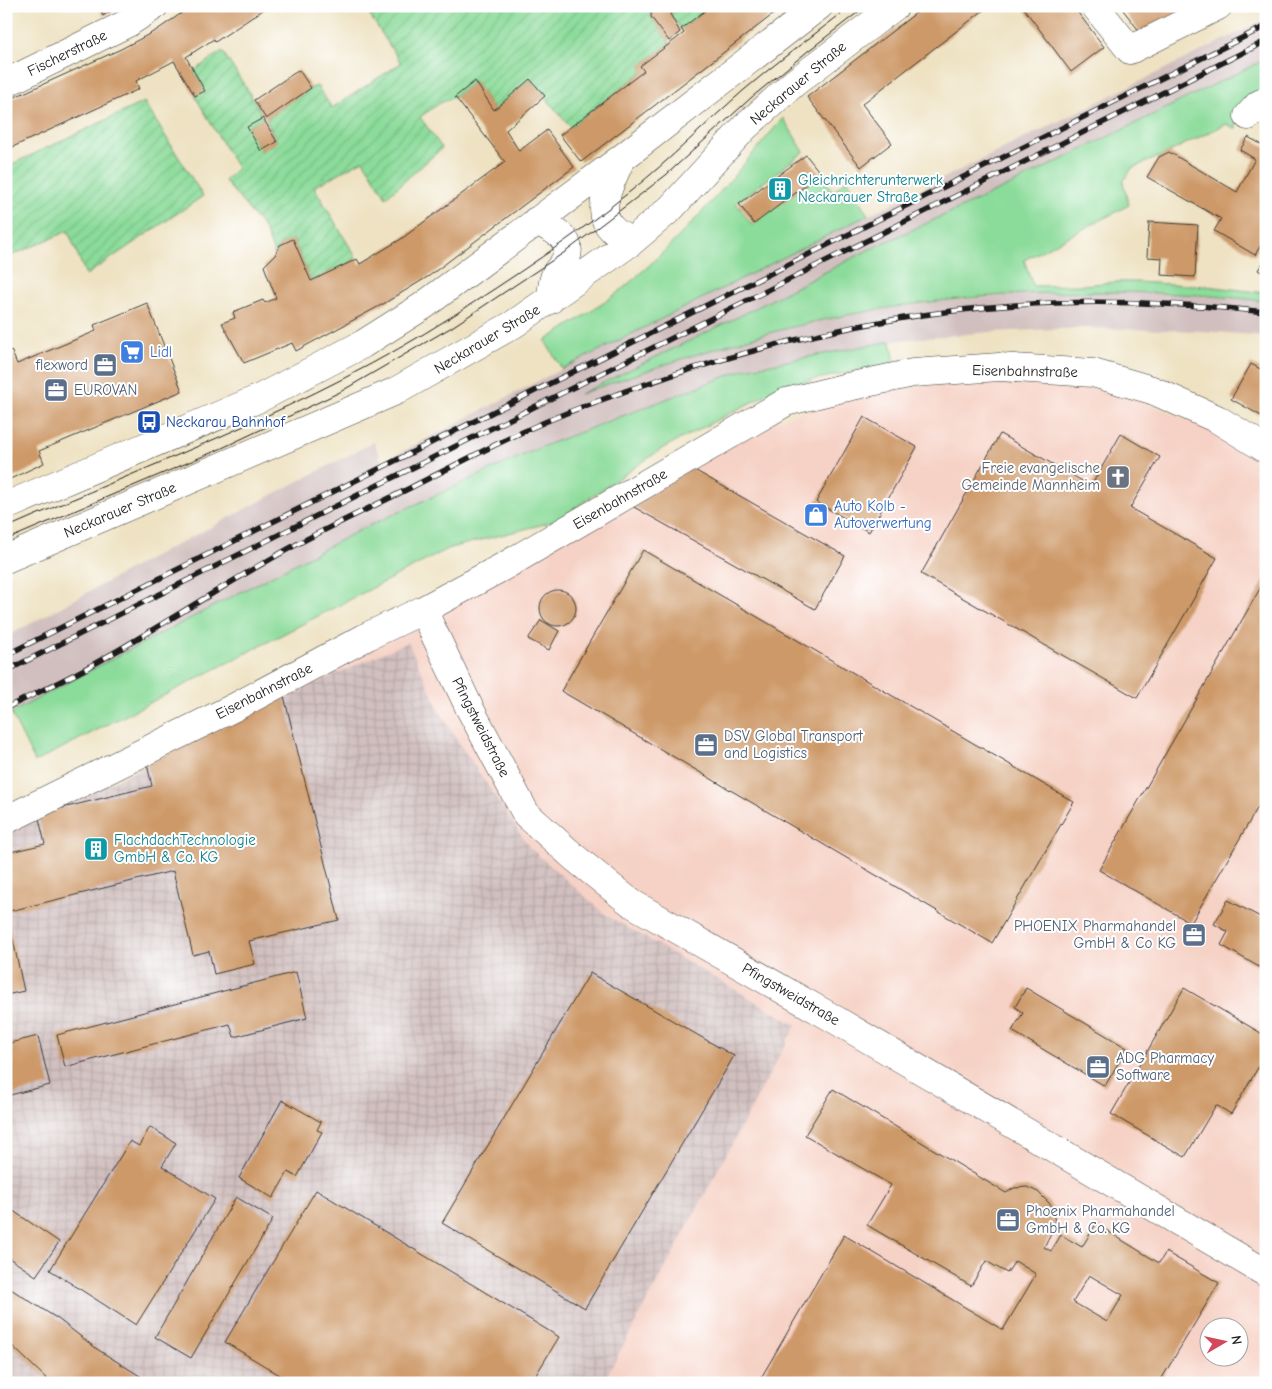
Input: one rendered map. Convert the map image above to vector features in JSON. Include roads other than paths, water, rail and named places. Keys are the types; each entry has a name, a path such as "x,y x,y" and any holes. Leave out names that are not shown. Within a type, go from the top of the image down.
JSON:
{"street":[{"name":"Fischerstraße","path":"6,83 128,22 154,6"},
{"path":"6,506 260,398 310,374 363,344 414,312 622,158 819,6"},
{"name":"Neckarauer Straße","path":"6,559 396,391 477,346 550,300 631,242 671,208 745,127 794,83 895,6"},
{"path":"1095,6 1130,50 1218,6"},
{"path":"622,158 604,202 604,217 611,228 631,242"},
{"path":"536,221 561,235 565,240 568,250 564,264 556,274 550,300"},
{"name":"Eisenbahnstraße","path":"6,820 235,707 368,636 423,610 508,564 786,402 912,373 999,367 1093,373 1152,390 1217,419 1266,449"},
{"name":"Pfingstweidstraße","path":"423,610 470,709 526,814 576,858 626,898 1266,1273"}],"tram line":[{"path":"6,528 176,456 289,405 398,349 451,317 543,256 632,190 757,79 851,6"},
{"path":"6,540 220,449 340,392 452,327 568,250 666,175 752,97 866,6"}],"railway":[{"path":"6,655 1266,26"},
{"path":"6,671 1266,41"},
{"path":"6,708 91,666 301,542 474,455 560,416 688,370 795,340 850,328 960,310 1047,303 1110,302 1204,306 1266,312"}],"place":[{"name":"Gleichrichterunterwerk Neckarauer Straße","path":"780,189"},
{"name":"Lidl","path":"132,352"},
{"name":"flexword","path":"105,365"},
{"name":"EUROVAN","path":"56,390"},
{"name":"Neckarau Bahnhof","path":"149,422"},
{"name":"Freie evangelische Gemeinde Mannheim","path":"1118,477"},
{"name":"Auto Kolb - Autoverwertung","path":"816,515"},
{"name":"DSV Global Transport and Logistics","path":"706,745"},
{"name":"FlachdachTechnologie GmbH & Co. KG","path":"96,849"},
{"name":"PHOENIX Pharmahandel GmbH & Co KG","path":"1194,935"},
{"name":"ADG Pharmacy Software","path":"1098,1067"},
{"name":"Phoenix Pharmahandel GmbH & Co. KG","path":"1008,1220"}]}
